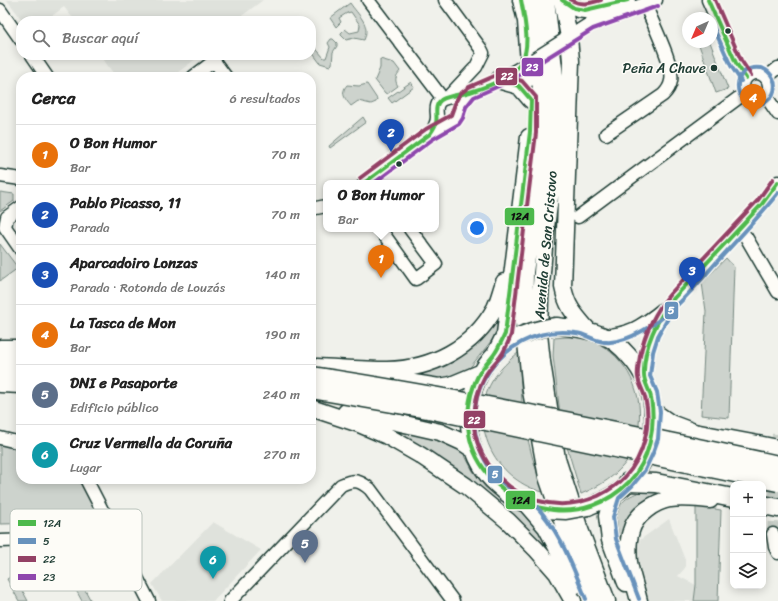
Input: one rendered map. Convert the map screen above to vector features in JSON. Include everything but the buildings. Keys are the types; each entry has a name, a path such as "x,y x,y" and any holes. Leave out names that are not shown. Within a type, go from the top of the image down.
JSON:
{"highway":[{"path":"0,360 16,359"},
{"path":"316,371 408,391 672,442 778,465"},
{"path":"0,373 16,372"},
{"path":"316,390 433,410 778,482"},
{"path":"654,413 670,424 694,433 778,449"},
{"path":"628,482 656,483 730,499"},
{"path":"766,506 778,508"}],"main road":[{"path":"496,352 504,334 530,132 531,100 527,63 528,41 526,21 521,0"},
{"name":"Avenida de San Cristovo","path":"533,0 540,46 541,99 536,193 525,272 524,323 531,391 547,477 571,546 595,601"},
{"name":"Avenida de San Cristovo","path":"546,0 554,68 556,103 552,182 545,235 539,334 557,459 579,527 607,601"},
{"path":"562,0 572,7 586,11 627,0"},
{"path":"562,0 575,36 571,73 563,287 566,300 572,312 587,329"},
{"path":"493,83 519,86 531,100"},
{"path":"316,370 387,370 410,368 431,363 453,353 475,335 495,307 516,246"},
{"path":"556,326 587,329 604,336 623,350 644,377 650,394 654,413 652,438 640,467 628,482 614,495 588,507 566,511 544,510 527,505 504,492 486,473 474,450 468,424 470,398 480,373 487,362 496,352 511,340 526,332 541,328 556,326"},
{"path":"0,348 16,348"},
{"path":"316,370 439,387 451,385 480,373"},
{"path":"0,384 16,385"},
{"path":"316,409 361,414 440,432 462,442 474,450"},
{"path":"316,410 359,424 387,436 420,454 466,486 508,521 536,549 557,573 573,601"},
{"path":"614,495 607,516 610,540 633,601"},
{"path":"639,601 629,562 631,530 638,518 651,506 668,500 682,498 730,500"},
{"path":"527,505 546,527 564,561 580,601"}],"street":[{"path":"368,0 447,98 456,102 459,109"},
{"path":"430,134 435,127 437,107 476,67 482,57 482,49 445,0"},
{"path":"575,36 627,0"},
{"path":"708,0 736,63 746,78"},
{"path":"447,98 471,92 493,83 575,36 650,2 672,74 672,81 669,88 663,95 606,134"},
{"path":"0,10 16,33"},
{"path":"35,60 44,72"},
{"path":"200,72 214,61 222,72"},
{"path":"476,67 478,78 493,83"},
{"path":"766,78 778,68"},
{"path":"756,73 766,78 769,84 765,95 762,97 751,98 745,93 743,85 746,78 756,73"},
{"path":"368,180 457,116 465,98 471,92"},
{"path":"578,217 745,93"},
{"path":"765,95 778,114"},
{"path":"437,114 441,119 451,121"},
{"path":"0,176 16,178"},
{"path":"604,336 624,333 639,327 669,303 739,230 774,190 778,182"},
{"path":"16,210 7,217 5,227 16,243"},
{"path":"739,230 746,237 778,292"},
{"path":"382,232 416,279 436,264 412,232"},
{"path":"644,377 652,334 669,303"},
{"path":"0,438 16,442"},
{"path":"230,601 342,485 354,480 362,482 370,489 453,601"},
{"path":"89,484 102,509"},
{"path":"773,534 775,547 778,553"},
{"path":"0,541 10,541"},
{"path":"142,587 149,601"}],"shaded area":[{"path":"7,0 263,0 242,16 71,16 64,7 52,16 19,16"},
{"path":"350,3 365,24 366,34 364,40 354,38 346,40 341,35 345,29 350,33 359,31 360,25 351,12 339,18 341,22 336,27 330,18"},
{"path":"331,39 333,39 337,43 337,46 333,52 332,64 330,66 320,63 316,58 316,49 324,58 326,58 330,47 328,43"},
{"name":"Peña A Chave","path":"700,48 712,48 728,89 716,93"},
{"path":"380,59 394,63 400,71 396,78 398,86 387,94 375,80 380,68"},
{"path":"104,60 194,60 178,72 112,72"},
{"path":"411,82 414,87 392,103 388,98"},
{"path":"367,84 377,99 376,102 371,104 358,101 351,106 345,98 344,93 347,85 359,86"},
{"path":"363,117 366,122 330,148 329,146"},
{"path":"0,192 14,194 14,201 0,211"},
{"path":"0,244 16,265 16,269 0,281"},
{"path":"726,258 734,267 729,418 701,415 706,311 702,283"},
{"path":"500,306 505,315 496,335 468,370 446,380 390,374 419,369"},
{"path":"566,337 591,340 611,352 620,361 628,372 634,385 640,411 636,438 629,458 608,480 581,494 562,430 553,356 554,338"},
{"path":"519,352 523,419 543,492 514,478 502,467 493,454 487,440 483,424 483,408 487,392 493,380 509,360"},
{"path":"362,420 437,436 463,452 473,471 485,487 501,500 530,517 549,542 553,558"},
{"path":"0,444 16,448 16,484 82,484 95,509 10,509 10,524 0,524"},
{"path":"644,491 664,491 665,496 623,550 615,536 616,514 621,504 625,500"},
{"path":"696,506 721,510 718,601 694,601 696,585"},
{"path":"669,519 685,560 685,568 678,576 696,585 694,601 648,601 636,557 637,549 640,540"},
{"path":"213,522 261,550 213,601 162,601 152,584"},
{"path":"10,577 10,584 7,579"},
{"path":"14,591 23,591 28,601 19,601"},
{"path":"76,591 86,591 91,601 82,601"}],"tunnel":[{"path":"777,455 778,434"},
{"path":"773,534 776,476"}],"transit line":[{"name":"12A","path":"368,180 430,134 436,124 436,108 441,100 490,85 505,78 515,70 522,61 526,50 525,20 521,0"},
{"name":"12A","path":"562,0 574,8 585,10 628,0"},
{"name":"22","path":"571,0 583,3 601,0"},
{"name":"12A","path":"708,0 736,63 746,78"},
{"name":"22","path":"715,0 741,60 751,75"},
{"name":"23","path":"378,180 433,139 459,124 463,118 466,107 474,97 510,81 593,29 658,6"},
{"name":"5","path":"718,37 731,66 741,81"},
{"name":"5","path":"761,68 751,69 744,72 739,78 739,93 743,99 750,103 763,103 773,94 775,86 773,78 769,72 762,68"},
{"name":"22","path":"360,178 426,129 451,115 460,94 469,87 499,74 522,81 536,97 536,133 511,335 508,344 500,357 490,368 482,381 475,405 474,429 480,450 489,465 499,477 511,488 524,495 538,501 552,504 567,504 598,496 613,488 632,469 642,450 647,429 647,408 645,397 640,385 638,372 640,356 647,331 659,308 670,294 758,200 773,179"},
{"name":"12A","path":"498,80 519,86 531,100 530,132 505,334 492,358 480,372 475,383 470,402 468,427 472,446 484,469 498,485 515,497 533,506 553,510 573,510 593,505 612,496 629,482 636,473 647,453 652,432 653,420 650,395 644,378 644,365 652,334 662,315 674,298 762,204 778,182"},
{"name":"5","path":"586,599 564,548 550,523 530,500 506,486 501,481 488,466 482,454 475,432 474,415 477,397 483,381 500,358 510,349 535,337 548,333 562,332 585,335 597,340 611,342 637,334 653,325 672,310 690,292 778,193"},
{"name":"5","path":"639,599 616,539 613,517 619,498 632,486 645,470 658,439 660,412 657,392 650,376 653,352 658,336 676,304"}],"place":[{"name":"Peña A Chave","path":"714,68"},
{"name":"La Tasca de Mon","path":"753,117"},
{"name":"Pablo Picasso, 11","path":"391,152"},
{"name":"O Bon Humor","path":"381,278"},
{"name":"Aparcadoiro Lonzas","path":"692,290"},
{"name":"DNI e Pasaporte","path":"305,563"},
{"name":"Cruz Vermella da Coruña","path":"213,579"}]}
